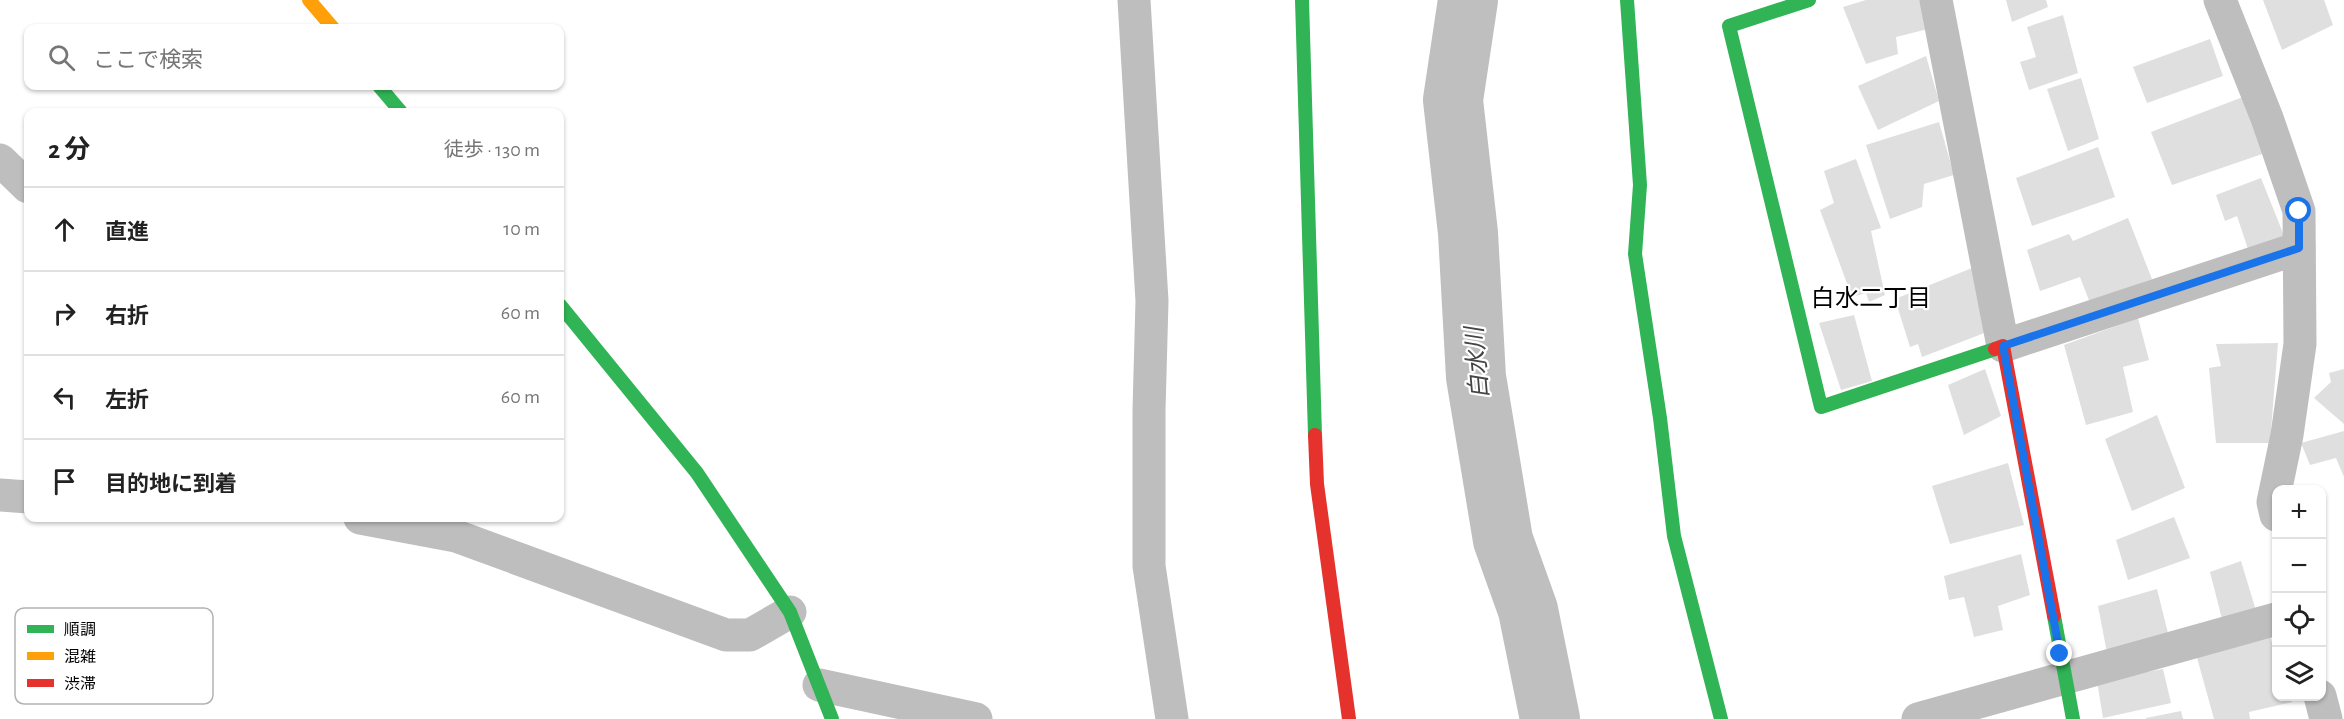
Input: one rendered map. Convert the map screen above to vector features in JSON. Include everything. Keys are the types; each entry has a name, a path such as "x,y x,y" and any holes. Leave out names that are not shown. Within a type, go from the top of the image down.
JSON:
{"street":[{"path":"309,0 330,24"},
{"path":"1134,0 1152,301 1149,566 1172,719"},
{"path":"1302,0 1317,484 1349,719"},
{"path":"1627,0 1640,185 1635,254 1660,418 1674,536 1722,719"},
{"path":"1809,0 1729,26 1821,407 2299,248"},
{"path":"1936,0 2073,719"},
{"path":"2220,0 2267,118 2299,211 2300,344 2288,435 2278,485"},
{"path":"382,90 398,108"},
{"path":"0,160 24,184"},
{"path":"564,310 697,473 790,612 832,719"},
{"path":"0,495 24,497"},
{"path":"381,522 456,536 726,635 750,634 790,612"},
{"path":"1918,719 2272,620"},
{"path":"819,685 976,719"},
{"path":"2321,701 2326,719"}],"building":[{"path":"1866,0 1924,0 1932,28 1896,37 1898,54 1866,64 1843,7"},
{"path":"2006,0 2046,0 2048,7 2012,22"},
{"path":"2263,0 2324,0 2333,25 2282,50"},
{"path":"2063,15 2078,73 2029,90 2020,62 2036,57 2027,27"},
{"path":"2210,39 2223,76 2147,103 2133,67"},
{"path":"1926,56 1939,101 1878,130 1858,86"},
{"path":"2081,78 2099,139 2068,151 2047,89"},
{"path":"2243,97 2265,153 2172,185 2151,132"},
{"path":"1939,122 1954,175 1924,184 1922,207 1890,219 1866,145"},
{"path":"2098,147 2115,197 2032,226 2016,178"},
{"path":"1856,159 1881,228 1871,231 1885,295 1869,302 1866,293 1852,297 1820,210 1834,203 1824,171"},
{"path":"2261,178 2285,238 2249,252 2237,216 2225,221 2216,195"},
{"path":"2128,218 2152,279 2090,303 2080,277 2040,291 2027,250 2069,234 2073,241"},
{"path":"1972,268 1987,332 1922,357 1918,344 1910,347 1895,299"},
{"path":"1854,315 1872,381 1841,390 1819,323"},
{"path":"2138,318 2149,360 2123,367 2133,412 2086,425 2064,345"},
{"path":"2278,343 2270,443 2216,443 2209,368 2221,366 2216,344"},
{"path":"1985,369 2001,416 1964,435 1948,385"},
{"path":"2344,369 2344,424 2314,398 2331,382 2329,373"},
{"path":"2157,415 2185,488 2132,511 2105,439"},
{"path":"2344,431 2344,477 2336,458 2310,465 2301,443"},
{"path":"2008,463 2024,525 1950,544 1932,486"},
{"path":"2174,517 2190,558 2128,580 2116,540"},
{"path":"2021,554 2030,595 1998,606 2003,630 1974,637 1964,597 1949,600 1944,576"},
{"path":"2241,561 2257,614 2224,627 2210,572"},
{"path":"2157,589 2170,641 2107,653 2098,606"},
{"path":"2269,633 2272,643 2272,701 2292,702 2249,712 2250,719 2214,719 2196,654"},
{"path":"2163,669 2171,703 2103,718 2097,681"},
{"path":"2181,711 2183,719 2146,719 2146,718"}],"waterway":[{"name":"白水川","path":"1468,0 1453,100 1468,233 1476,377 1503,540 1528,610 1550,719"}],"traffic: fast":[{"path":"1302,0 1315,435"},
{"path":"1627,0 1640,185 1635,254 1660,418 1674,536 1721,719"},
{"path":"1809,0 1729,26 1821,407 1995,349"},
{"path":"382,90 398,108"},
{"path":"564,310 697,473 790,612 832,719"},
{"path":"2054,616 2073,719"}],"traffic: slow":[{"path":"309,0 330,24"}],"traffic: jam":[{"path":"1995,349 2003,346 2054,616"},
{"path":"1315,435 1317,484 1349,719"}],"district":[{"name":"白水二丁目","path":"1871,298"}],"route":[{"path":"2060,654 2003,346 2299,248 2299,211"}]}
